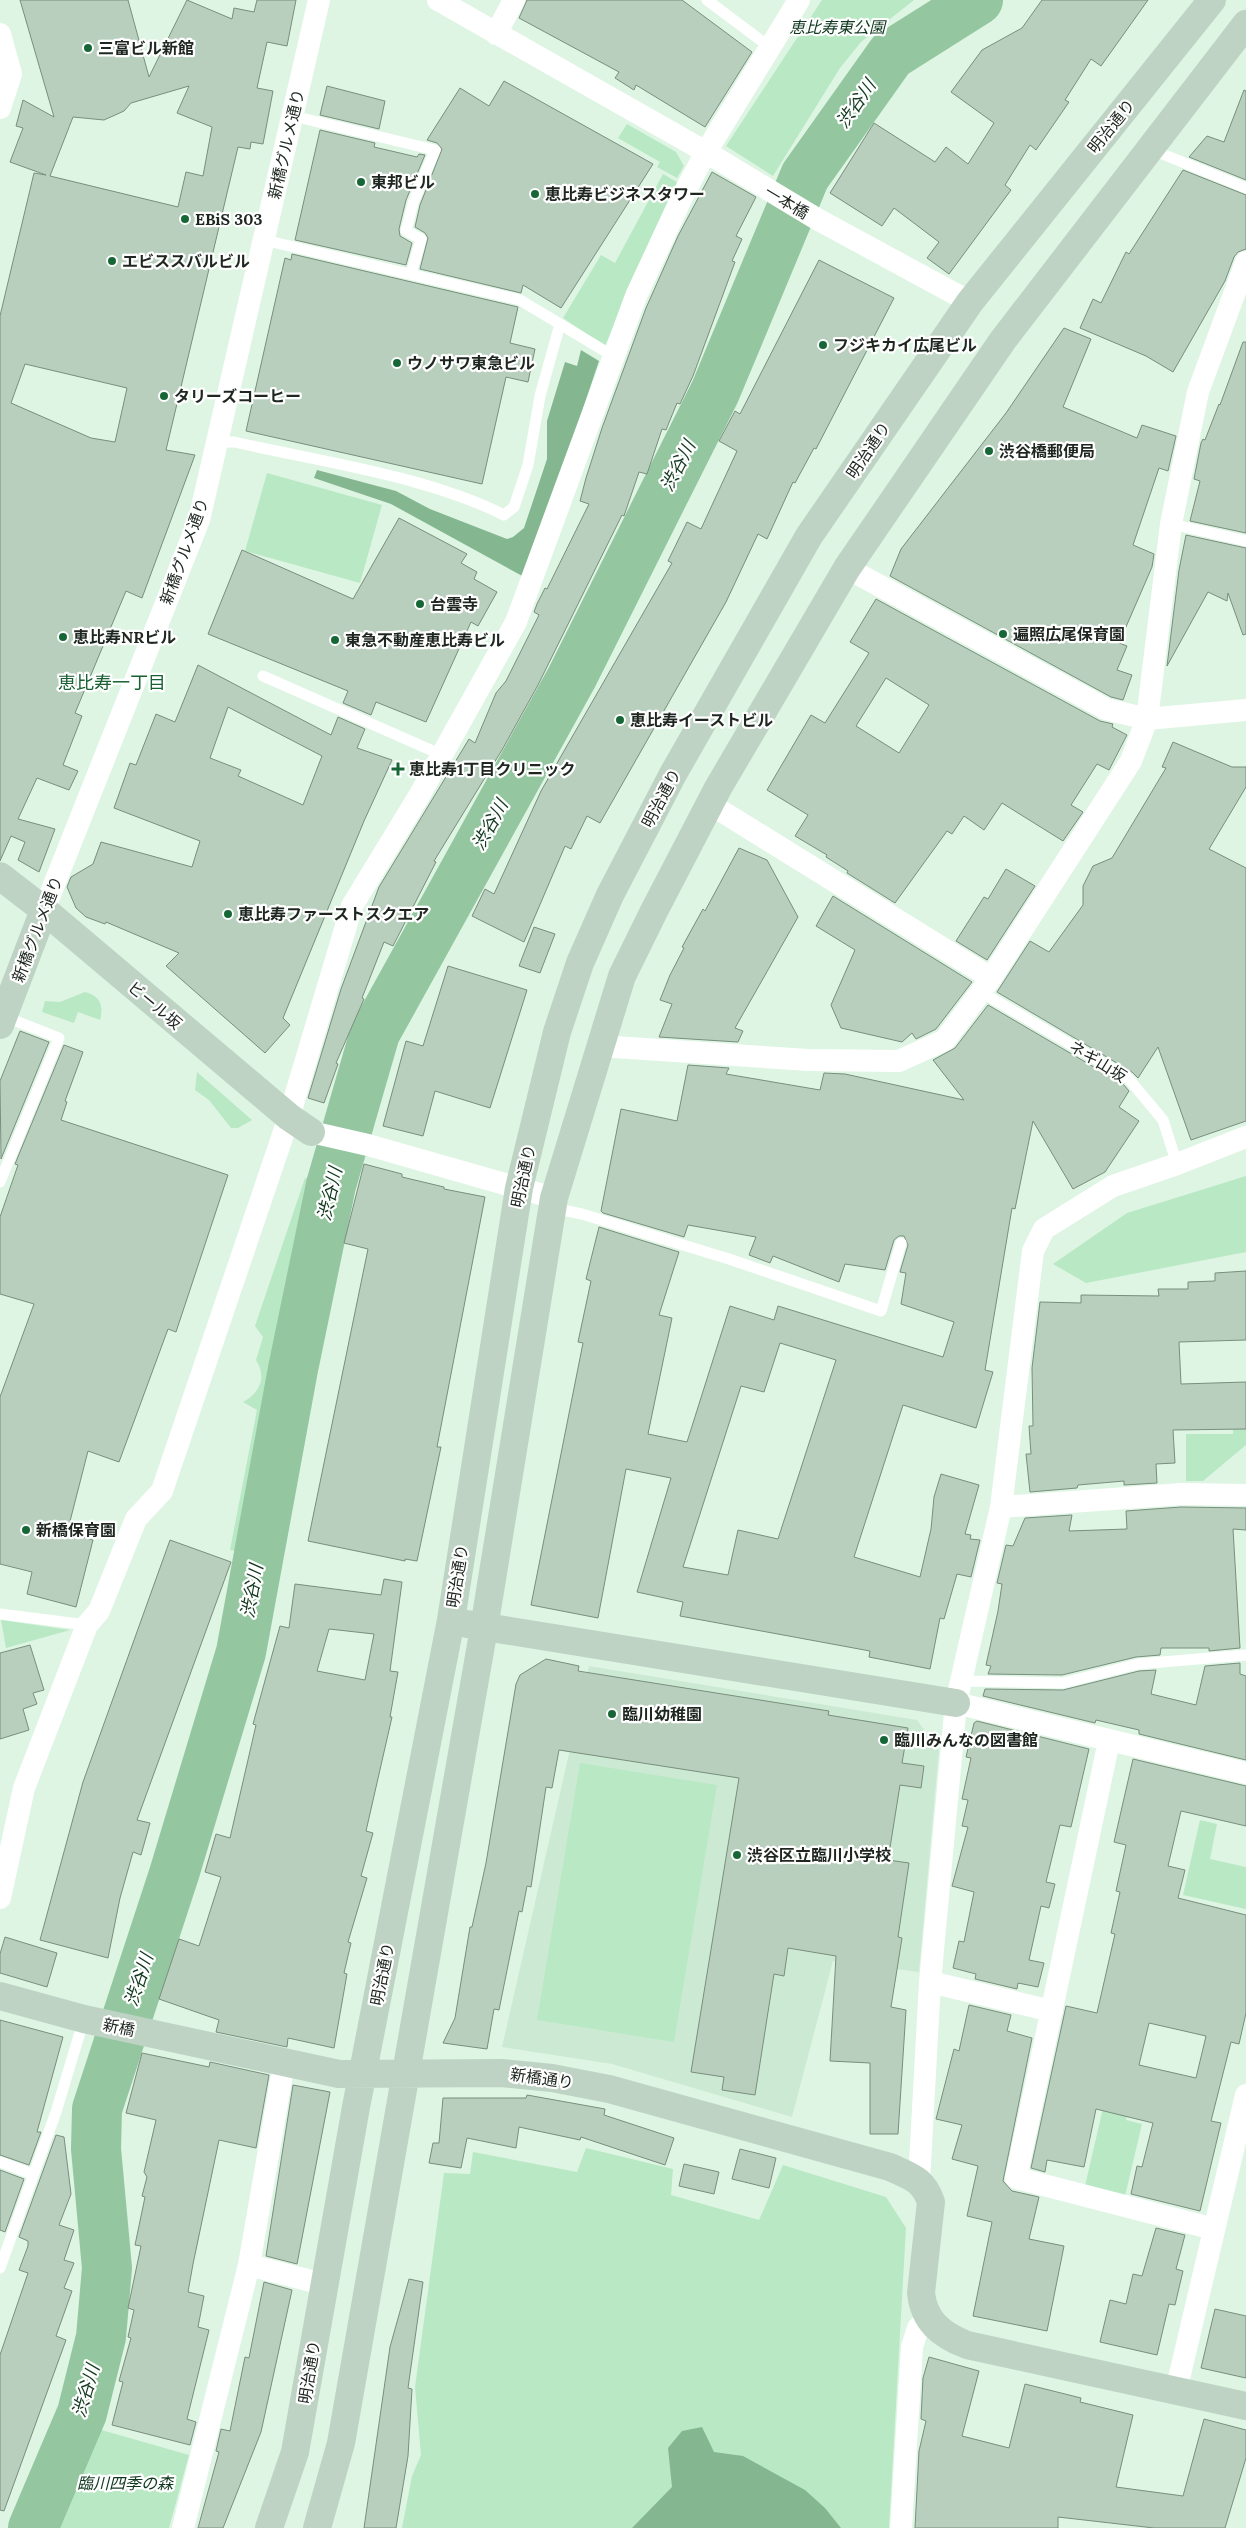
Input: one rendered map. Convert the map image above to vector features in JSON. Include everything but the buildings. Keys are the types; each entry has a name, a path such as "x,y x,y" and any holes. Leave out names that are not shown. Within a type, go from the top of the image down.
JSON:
{"main road":[{"name":"明治通り","path":"269,2528 295,2452 323,2284 451,1620 519,1188 557,1032 580,964 610,895 673,774 809,536 970,302 1212,0"},
{"path":"317,2528 341,2442 484,1628 554,1203 622,976 710,804 847,568 1003,340 1246,24"},
{"name":"ビール坂","path":"0,876 44,910 289,1117 311,1132"},
{"name":"新橋グルメ通り","path":"2,1020 44,910"},
{"path":"451,1620 484,1628 959,1692"},
{"path":"0,1996 84,2019"},
{"name":"新橋","path":"84,2019 154,2034"},
{"name":"新橋通り","path":"154,2034 284,2064 339,2074 501,2073 552,2078 609,2089 890,2167 920,2181"},
{"path":"920,2181 927,2190 931,2202 921,2293 928,2318 945,2335 967,2345 1246,2406"}],"street":[{"name":"新橋グルメ通り","path":"44,910 199,520 319,0"},
{"name":"一本橋","path":"438,0 706,152 817,219 970,302"},
{"path":"496,34 514,0"},
{"path":"0,1898 24,1788 87,1625 98,1611 136,1519 162,1491 289,1117 352,906 442,755 516,622 636,296 682,197 706,152 799,0"},
{"path":"0,34 11,74 0,108"},
{"path":"600,1046 808,1060 899,1061 944,1040 986,985 1131,761 1147,719 1171,524 1198,392 1246,262"},
{"path":"847,568 1106,709 1147,719 1246,710"},
{"path":"710,804 986,985"},
{"path":"311,1132 368,1145 519,1188 554,1203"},
{"path":"920,2181 930,1982 959,1692 1001,1507 1033,1251 1044,1229 1112,1186 1177,1164 1246,1137"},
{"path":"1001,1507 1181,1494 1246,1495"},
{"path":"959,1692 1109,1741 1246,1774"},
{"path":"1109,1741 1016,2178 1214,2229"},
{"path":"930,1982 1052,2011"},
{"path":"183,2528 249,2265 284,2064"},
{"path":"1176,2391 1246,2095"},
{"path":"249,2265 323,2284"},
{"path":"901,2528 912,2346 918,2328 928,2318"}],"lane":[{"path":"707,0 770,48"},
{"path":"293,116 435,150 413,203 406,232 421,238 411,274"},
{"path":"1148,149 1246,188"},
{"path":"264,240 520,300 613,356"},
{"path":"217,442 234,442 404,479 487,507 504,515 514,507 528,465 540,396 560,324"},
{"path":"1171,524 1246,541"},
{"path":"263,676 442,755"},
{"name":"ネギ山坂","path":"986,985 1128,1078 1163,1120 1177,1164"},
{"path":"0,1182 59,1038 2,1020"},
{"path":"554,1203 582,1214 728,1259 881,1311 901,1243"},
{"path":"0,1614 87,1625"},
{"path":"959,1692 1063,1683 1138,1664 1246,1655"},
{"path":"0,2268 32,2174 56,2112 84,2019"},
{"path":"0,2162 32,2174"}],"shaded area":[{"name":"渋谷区立臨川小学校","path":"589,1666 917,1720 939,1750 919,1972 833,1961 792,2117 612,2064 502,2047"}],"green space":[{"name":"恵比寿東公園","path":"822,0 914,0 861,42 840,68 773,176 726,146"},
{"path":"627,124 676,152 684,166 677,178 657,167 660,162 618,138"},
{"path":"663,174 677,182 605,346 563,318 601,255 615,263"},
{"path":"581,350 599,361 526,578 391,504 314,478 317,470 396,491 430,509 507,539 513,537 524,528 547,459 547,421 565,362 577,366"},
{"path":"267,473 382,505 360,583 245,551"},
{"path":"85,992 94,996 100,1002 100,1020 78,1012 74,1023 42,1012 45,1001 60,1002"},
{"path":"197,1072 252,1120 238,1128 231,1128 209,1100 195,1090"},
{"path":"1246,1176 1246,1252 1086,1283 1053,1264 1127,1213"},
{"path":"305,1178 310,1180 236,1551 230,1550 257,1410 243,1402 254,1394 261,1378 261,1372 256,1360 263,1337 255,1326"},
{"path":"1233,1419 1246,1419 1246,1445 1203,1481 1186,1481 1186,1434 1233,1434"},
{"path":"1,1620 70,1630 6,1648"},
{"path":"580,1763 717,1785 674,2042 537,2020"},
{"path":"1200,1820 1217,1824 1210,1859 1246,1867 1246,1909 1183,1895"},
{"path":"1106,2095 1131,2100 1126,2120 1142,2124 1125,2196 1085,2186"},
{"path":"586,2148 673,2169 671,2195 759,2220 783,2165 886,2197 906,2228 889,2528 402,2528 412,2476 421,2455 415,2387 444,2173 470,2174 473,2152 577,2172"},
{"path":"702,2427 714,2452 743,2456 805,2490 825,2508 841,2528 632,2528 672,2487 668,2448 682,2431"},
{"name":"臨川四季の森","path":"98,2429 189,2455 169,2528 59,2528"}],"waterway":[{"name":"渋谷川","path":"33,2528 82,2413 101,2337 107,2268 96,2149 97,2109 174,1874 241,1652 293,1369 331,1185 375,1033 572,677 715,392 805,176 891,55 978,0"}],"place":[{"name":"三富ビル新館","path":"88,48"},
{"name":"東邦ビル","path":"361,182"},
{"name":"恵比寿ビジネスタワー","path":"535,194"},
{"name":"EBiS 303","path":"185,219"},
{"name":"エビススバルビル","path":"112,261"},
{"name":"フジキカイ広尾ビル","path":"823,345"},
{"name":"ウノサワ東急ビル","path":"397,363"},
{"name":"タリーズコーヒー","path":"164,396"},
{"name":"渋谷橋郵便局","path":"989,451"},
{"name":"台雲寺","path":"420,604"},
{"name":"遍照広尾保育園","path":"1003,634"},
{"name":"恵比寿NRビル","path":"63,637"},
{"name":"東急不動産恵比寿ビル","path":"335,640"},
{"name":"恵比寿イーストビル","path":"620,720"},
{"name":"恵比寿1丁目クリニック","path":"398,769"},
{"name":"恵比寿ファーストスクエア","path":"228,914"},
{"name":"新橋保育園","path":"26,1530"},
{"name":"臨川幼稚園","path":"612,1714"},
{"name":"臨川みんなの図書館","path":"884,1740"},
{"name":"渋谷区立臨川小学校","path":"737,1855"}],"district":[{"name":"恵比寿一丁目","path":"112,683"}]}
